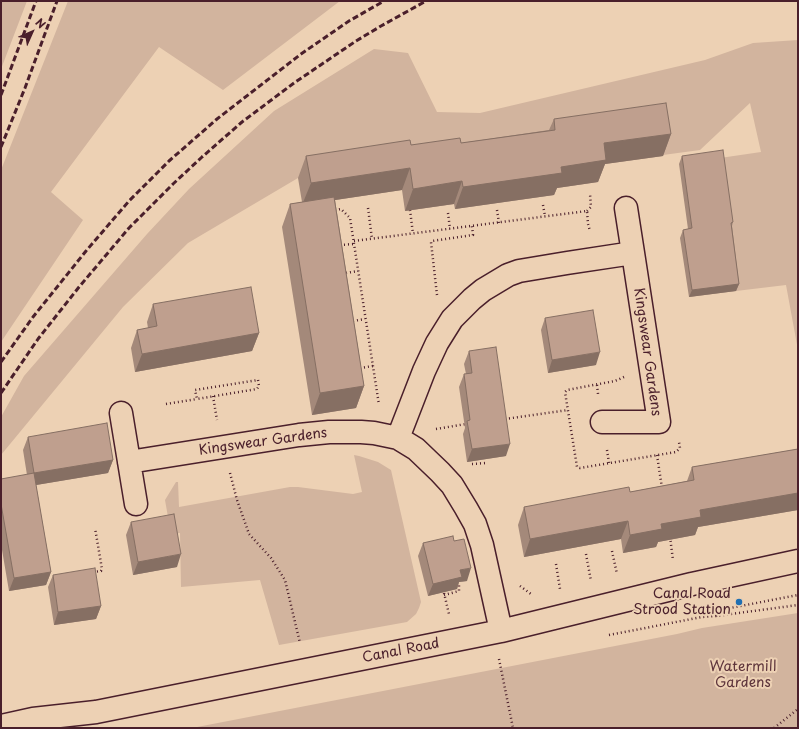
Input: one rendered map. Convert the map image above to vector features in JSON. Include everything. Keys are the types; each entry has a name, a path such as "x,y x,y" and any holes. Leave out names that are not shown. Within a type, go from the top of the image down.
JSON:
{"street":[{"name":"Kingswear Gardens","path":"602,422 659,422 626,208"},
{"path":"398,438 424,371 437,343 452,319 483,290 508,275 519,271 633,253"},
{"path":"121,413 136,504"},
{"name":"Kingswear Gardens","path":"129,462 299,435 339,431 374,433 398,438 416,450 437,468 452,485 475,524 482,545 501,631"},
{"name":"Canal Road","path":"1,726 33,719 96,712 501,631 692,584 798,561"}],"path":[{"path":"340,245 372,239 587,211 591,207 590,194"},
{"path":"543,205 545,216"},
{"path":"368,208 372,239"},
{"path":"332,210 341,209 349,216 379,407"},
{"path":"410,210 413,234"},
{"path":"497,210 499,223"},
{"path":"587,211 591,236"},
{"path":"448,213 450,229"},
{"path":"439,299 430,242 473,235 472,226"},
{"path":"346,273 358,271"},
{"path":"353,321 365,319"},
{"path":"357,368 373,366"},
{"path":"166,404 197,399 213,396 257,389 259,386 258,380 195,390 197,399"},
{"path":"213,396 218,423"},
{"path":"499,420 568,410"},
{"path":"434,430 437,428 468,424"},
{"path":"224,448 237,500 249,534 271,558 285,580 306,671"},
{"path":"657,455 663,492"},
{"path":"89,572 101,571 102,569 96,528"},
{"path":"670,537 674,566"},
{"path":"612,551 618,579"},
{"path":"586,554 592,586"},
{"path":"556,564 561,593"},
{"path":"449,615 444,594 459,591 458,584"},
{"path":"716,616 720,610 798,595"},
{"path":"499,658 513,728"},
{"path":"774,728 798,709"}],"green space":[{"path":"1,1 27,1 1,69"},
{"path":"68,1 340,1 223,90 159,47 51,192 83,220 1,342 1,170"},
{"path":"798,40 798,350 786,285 736,291 720,158 761,152 750,103 700,150 663,155 402,163 298,178 188,243 123,307 1,455 1,417 24,376 147,234 189,189 274,111 374,49 408,53 437,112 480,113 705,60 753,43"},
{"path":"354,455 378,462 391,470 421,602 416,614 407,622 279,645 260,580 181,587 180,533 171,534 165,500 176,482 178,482 179,507 290,487 353,494 362,492"},
{"name":"Watermill Gardens","path":"798,613 798,728 192,728 702,628"}],"building":[{"path":"666,103 671,134 604,143 606,160 561,167 562,173 463,187 462,181 413,189 410,168 311,183 306,156 410,140 411,145 460,138 461,143 555,130 554,119"},
{"path":"723,150 733,222 731,223 739,284 692,290 683,230 692,228 682,156"},
{"path":"334,197 364,386 320,393 290,204"},
{"path":"251,287 259,333 142,354 137,330 157,326 153,304"},
{"path":"593,310 600,352 552,360 545,318"},
{"path":"496,347 510,444 472,449 467,421 470,420 464,374 472,373 469,351"},
{"path":"107,423 113,460 34,473 28,437"},
{"path":"798,449 798,493 700,510 701,517 661,524 662,529 630,535 628,521 530,539 524,507 629,487 630,492 694,480 692,467"},
{"path":"34,473 51,572 14,578 1,504 1,479"},
{"path":"174,514 181,554 138,562 131,522"},
{"path":"453,536 454,541 464,539 471,568 460,570 462,577 433,584 423,543"},
{"path":"95,568 101,606 58,612 53,575"}],"railway":[{"path":"1,95 36,1"},
{"path":"1,147 25,88 57,1"},
{"path":"1,362 33,317 86,251 129,201 169,161 217,119 301,54 349,21 384,1"},
{"path":"1,393 38,339 79,287 129,228 202,157 242,122 294,83 356,41 426,1"}],"place":[{"name":"Canal Road Strood Station","path":"739,602"}]}
